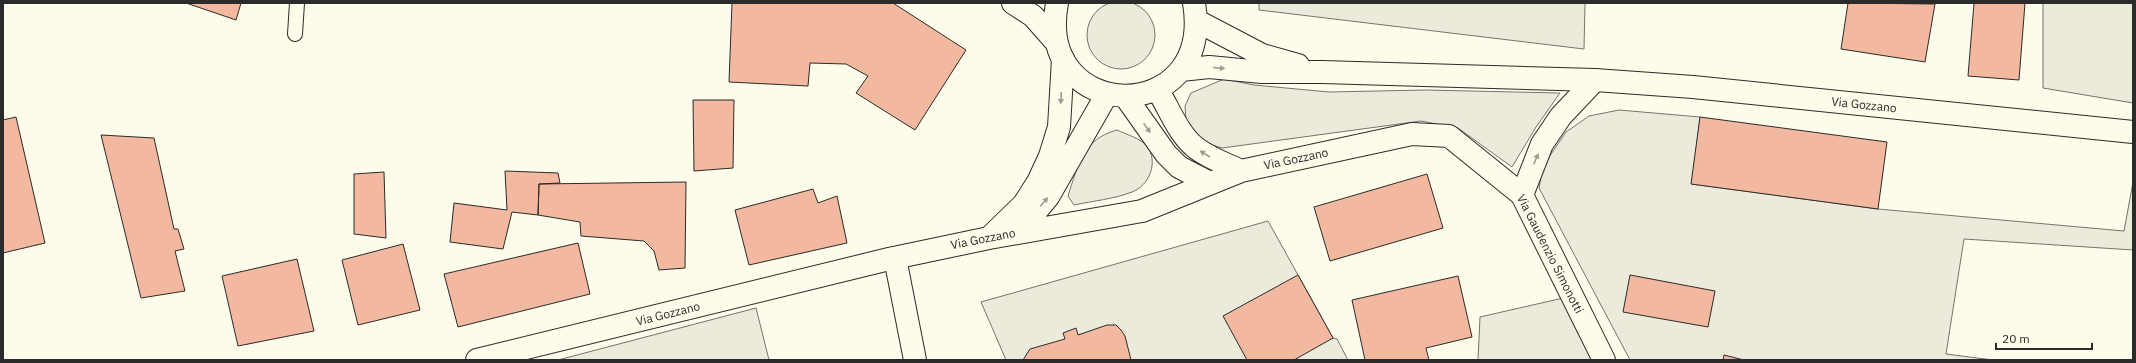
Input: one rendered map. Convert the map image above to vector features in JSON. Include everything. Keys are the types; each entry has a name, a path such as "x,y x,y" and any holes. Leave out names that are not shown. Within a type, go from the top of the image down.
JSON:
{"street":[{"path":"1013,3 1033,16 1074,74 1089,86 1116,95 1142,94 1157,89 1181,70 1190,56 1196,39 1196,12"},
{"path":"989,238 1024,204 1038,182 1050,156 1059,127 1059,51 1054,20 1057,3"},
{"name":"Via Gozzano","path":"1196,12 1262,55 1322,72"},
{"name":"Via Gozzano","path":"1181,70 1209,67 1262,72 1322,72 1595,80 1693,87 2133,132"},
{"path":"1522,195 1542,144 1561,116 1595,80"},
{"path":"1157,89 1183,134 1196,148 1210,157 1241,171"},
{"path":"1116,95 1179,168 1210,183"},
{"path":"989,238 1027,222 1048,197 1116,95"},
{"name":"Via Gozzano","path":"477,360 895,258 989,238 1142,211 1241,171 1412,134 1449,136 1481,161"},
{"name":"Via Gaudenzio Simonotti","path":"1481,161 1522,195 1604,360"},
{"path":"895,258 915,360"}],"lane":[{"path":"295,34 297,3"}],"shaded area":[{"path":"1121,1 1134,4 1145,11 1152,22 1155,35 1152,48 1145,59 1134,66 1121,69 1108,66 1097,59 1090,48 1087,35 1090,22 1097,11 1108,4"},
{"path":"1259,3 1585,3 1584,49 1259,10"},
{"path":"2043,3 2133,3 2133,103 2043,88"},
{"path":"1224,79 1254,85 1329,92 1425,90 1560,93 1536,127 1512,167 1458,128 1421,121 1222,148 1212,145 1187,133 1185,106 1191,93"},
{"path":"1619,110 1700,117 1692,184 1878,209 2124,231 2133,182 2133,250 1964,239 1946,354 1993,360 1630,360 1539,188 1543,166 1566,132 1589,116"},
{"path":"1117,130 1137,139 1147,146 1152,159 1152,166 1147,179 1143,185 1132,192 1111,198 1074,205 1068,196 1075,174 1084,155 1096,140"},
{"path":"1268,221 1333,338 1337,339 1348,360 1006,360 981,302"},
{"path":"1572,296 1605,360 1478,360 1480,317"},
{"path":"756,308 769,360 558,360"}],"building":[{"path":"186,3 241,3 236,20"},
{"path":"732,3 893,3 966,50 915,130 856,93 868,76 846,64 810,63 808,86 729,82"},
{"path":"1848,3 1935,4 1925,62 1841,49"},
{"path":"1974,3 2025,3 2019,80 1968,76"},
{"path":"693,100 734,100 733,168 694,171"},
{"path":"16,117 45,243 3,253 3,120"},
{"path":"1700,117 1887,142 1878,209 1691,184"},
{"path":"101,135 154,138 174,229 178,229 184,249 175,251 185,291 141,298"},
{"path":"505,171 558,173 560,183 539,184 538,215 512,212 503,249 450,242 454,203 507,210"},
{"path":"384,172 386,238 354,234 354,174"},
{"path":"1427,174 1443,228 1330,261 1314,207"},
{"path":"686,182 685,268 659,270 654,251 644,241 581,236 580,222 538,215 539,184"},
{"path":"813,189 818,203 837,196 847,243 749,265 735,210"},
{"path":"578,243 590,294 458,327 444,274"},
{"path":"403,244 420,310 358,325 342,260"},
{"path":"297,259 314,331 238,346 222,276"},
{"path":"1298,275 1333,338 1294,360 1247,360 1223,316"},
{"path":"1630,275 1715,291 1708,327 1623,312"},
{"path":"1458,276 1472,337 1426,348 1429,360 1365,360 1352,300"},
{"path":"1107,325 1116,325 1121,330 1125,336 1131,360 1023,360 1030,349 1065,339 1063,333 1076,328 1078,335"},
{"path":"1724,355 1744,360 1723,360"}]}
